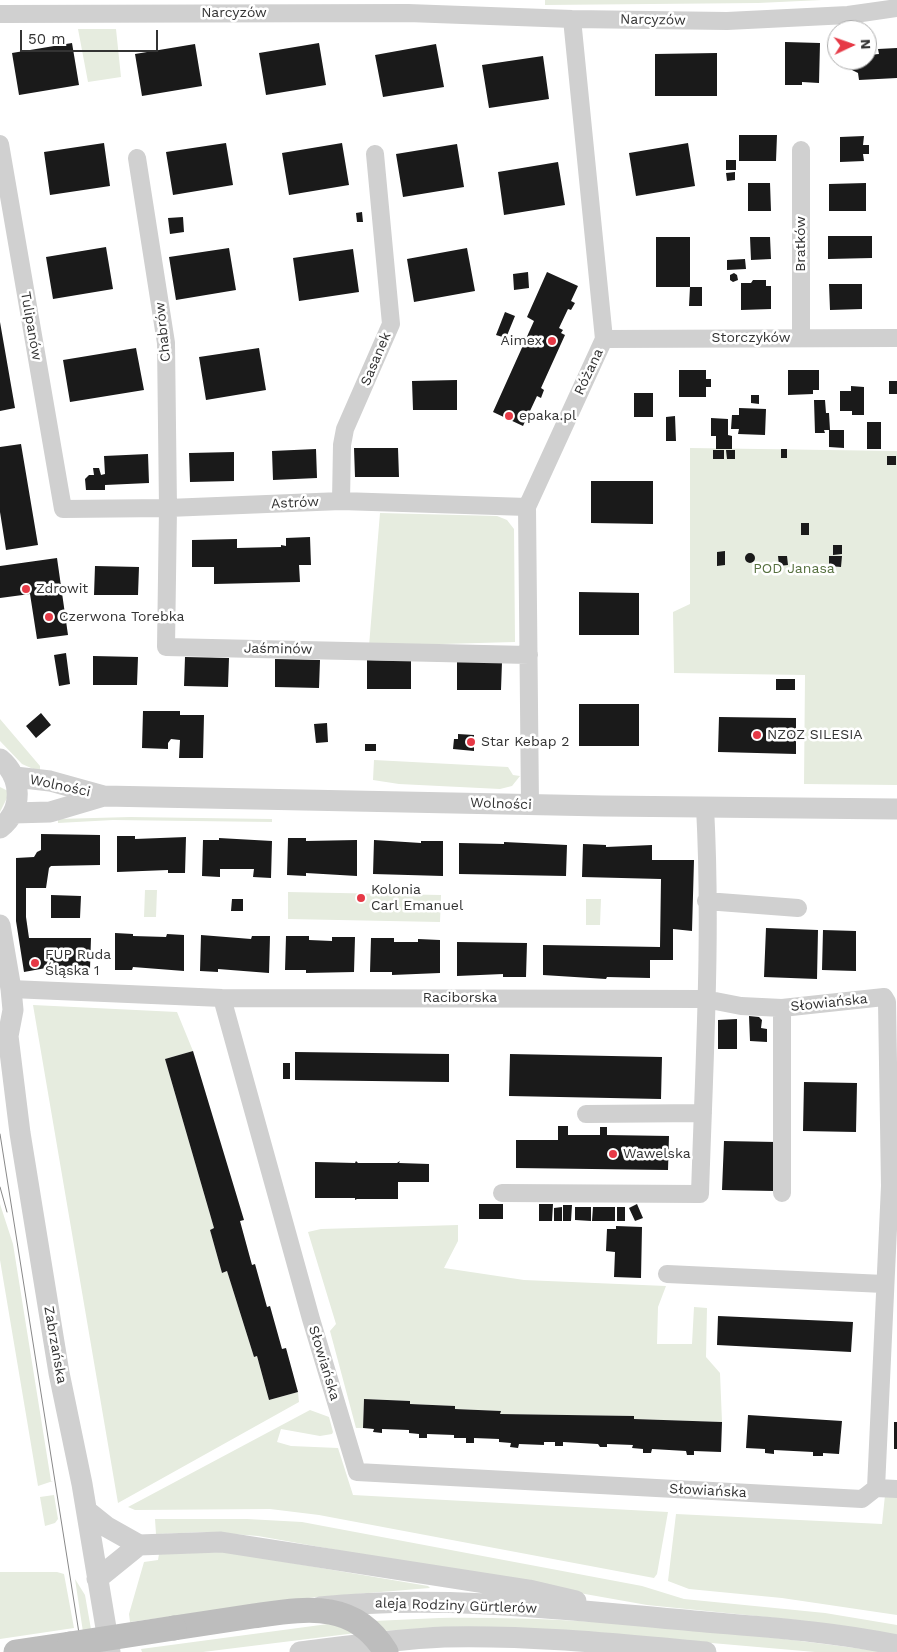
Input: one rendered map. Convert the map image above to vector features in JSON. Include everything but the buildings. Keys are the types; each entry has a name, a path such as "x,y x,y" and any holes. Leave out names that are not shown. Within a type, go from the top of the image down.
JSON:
{"main road":[{"name":"aleja Rodziny Gürtlerów","path":"17,1652 308,1608"},
{"path":"308,1608 346,1616 370,1632 383,1647"}],"street":[{"name":"Narcyzów","path":"0,14 408,6 572,20 743,25 848,15 897,8"},
{"name":"Różana","path":"530,805 527,507 604,339 572,20"},
{"name":"Tulipanów","path":"0,144 63,509"},
{"name":"Bratków","path":"801,150 801,338"},
{"name":"Sasanek","path":"340,500 342,445 345,430 391,324 375,154"},
{"name":"Chabrów","path":"137,158 166,343 168,508"},
{"name":"Storczyków","path":"604,339 897,338"},
{"name":"Astrów","path":"63,509 168,508 340,500 527,507"},
{"name":"Jaśminów","path":"168,508 166,647 529,655"},
{"path":"0,758 15,777 18,799 7,821"},
{"name":"Wolności","path":"15,777 50,781 104,796 323,799 530,805 897,809"},
{"name":"Wolności","path":"7,821 50,812 104,796"},
{"path":"502,1193 700,1194 705,999 705,807"},
{"path":"706,901 798,908"},
{"name":"Zabrzańska","path":"0,925 17,988 12,1010 4,1028 58,1364 110,1652"},
{"name":"Raciborska","path":"17,988 222,998 705,999"},
{"name":"Słowiańska","path":"222,998 310,1319 357,1472 862,1499 876,1488 890,1186 887,1002 884,997 782,1008 741,1006 705,999"},
{"path":"782,1008 782,1193"},
{"path":"586,1114 702,1113"},
{"path":"666,1274 884,1284"},
{"path":"876,1488 897,1489"},
{"path":"86,1511 107,1527 138,1545 221,1542 529,1590 629,1614"},
{"path":"97,1580 138,1545"},
{"name":"aleja Rodziny Gürtlerów","path":"308,1608 354,1603 404,1602 629,1614 776,1628 897,1645"},
{"path":"427,1652 445,1637"},
{"path":"300,1652 383,1647 445,1637 589,1641 654,1650 706,1652"}],"green space":[{"path":"545,0 822,0 758,3 545,5"},
{"path":"78,29 116,29 121,77 88,82"},
{"name":"POD Janasa","path":"690,448 897,451 897,785 804,784 805,675 674,673 673,612 690,604"},
{"path":"380,513 497,516 507,520 514,529 515,642 369,646"},
{"path":"0,719 40,766 40,772 22,764 0,741"},
{"path":"374,760 508,767 513,775 520,776 512,786 500,789 399,784 373,780"},
{"path":"0,787 8,791 9,794 0,812"},
{"path":"130,817 272,819 272,822 113,820 58,823 58,819"},
{"path":"145,890 157,890 156,917 144,917"},
{"path":"288,892 441,895 440,922 288,919"},
{"path":"586,899 601,899 600,925 586,925"},
{"path":"33,1005 177,1012 193,1051 165,1059 214,1228 210,1230 222,1273 227,1271 254,1357 257,1356 269,1400 298,1392 299,1402 118,1503"},
{"path":"0,1204 13,1244 51,1481 53,1481 38,1486 0,1260"},
{"path":"458,1225 458,1241 444,1268 524,1280 666,1286 658,1307 657,1344 692,1344 694,1307 707,1308 706,1357 720,1373 722,1422 634,1419 633,1416 500,1414 500,1411 455,1409 455,1406 410,1404 410,1401 364,1399 363,1428 356,1428 330,1331 336,1324 308,1232 321,1229"},
{"path":"310,1410 329,1417 332,1434 320,1436 281,1429 277,1442 291,1446 338,1448 353,1495 668,1512 657,1574 654,1578 319,1515 270,1509 135,1510 128,1507"},
{"path":"54,1495 58,1519 55,1523 45,1526 40,1497"},
{"path":"885,1495 897,1496 897,1615 782,1598 689,1589 668,1581 676,1514 882,1524"},
{"path":"155,1519 247,1519 302,1522 642,1586 684,1599 825,1613 897,1625 897,1635 796,1620 647,1605 258,1536 206,1532 156,1534"},
{"path":"226,1552 428,1586 430,1588 307,1598 130,1622 129,1614 144,1562 158,1560 159,1554"},
{"path":"0,1572 57,1572 64,1574 74,1628 0,1639"},
{"path":"75,1579 85,1595 95,1652 86,1652"},
{"path":"439,1618 551,1620 663,1627 885,1652 815,1652 631,1636 439,1628 383,1631 374,1621"},
{"path":"328,1624 356,1633 203,1652 142,1652 141,1649"}],"tram line":[{"path":"0,1134 82,1652"},
{"path":"0,1187 7,1212"}],"place":[{"name":"Aimex","path":"552,341"},
{"name":"epaka.pl","path":"509,416"},
{"name":"Zdrowit","path":"26,589"},
{"name":"Czerwona Torebka","path":"49,617"},
{"name":"NZOZ SILESIA","path":"757,735"},
{"name":"Star Kebap 2","path":"471,742"},
{"name":"Kolonia Carl Emanuel","path":"361,898"},
{"name":"FUP Ruda Śląska 1","path":"35,963"},
{"name":"Wawelska","path":"613,1154"}]}
